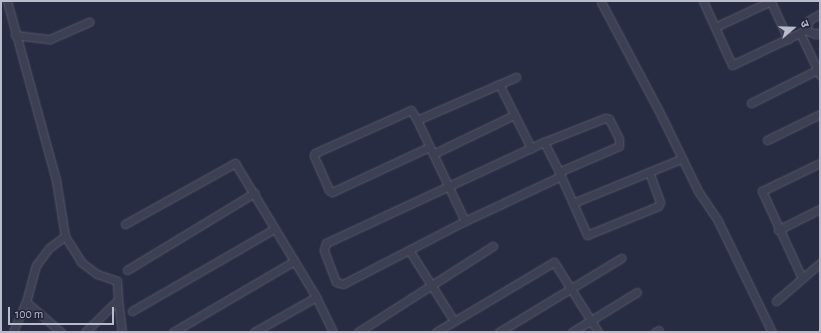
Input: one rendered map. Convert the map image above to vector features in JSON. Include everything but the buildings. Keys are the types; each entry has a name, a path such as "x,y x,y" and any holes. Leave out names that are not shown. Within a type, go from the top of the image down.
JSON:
{"street":[{"path":"7,1 15,35 56,180 65,236 81,262 97,274 117,281 122,332"},
{"path":"703,1 732,65 803,31 808,20 820,14"},
{"path":"601,2 658,109 681,159 698,191 718,221 772,332"},
{"path":"715,27 771,2 788,39"},
{"path":"15,35 50,39 89,22"},
{"path":"803,31 815,34 820,32"},
{"path":"750,103 819,73 803,31"},
{"path":"417,120 516,77"},
{"path":"499,84 531,148"},
{"path":"429,147 332,192 329,190 315,160 315,153 408,110 411,110 417,120 465,221"},
{"path":"767,140 820,114"},
{"path":"432,154 514,115"},
{"path":"605,118 612,126 619,139 619,146 465,221 339,285 323,246 544,142 605,118"},
{"path":"544,142 587,235 658,206 660,202 649,172"},
{"path":"573,203 681,159"},
{"path":"125,224 235,162 316,297 333,332"},
{"path":"802,278 778,230 762,191 820,163"},
{"path":"127,270 254,193"},
{"path":"778,230 820,209"},
{"path":"132,311 274,229"},
{"path":"13,332 26,302 36,265 49,248 65,236"},
{"path":"358,332 493,246"},
{"path":"409,250 454,321"},
{"path":"498,332 622,258"},
{"path":"173,332 294,262"},
{"path":"436,332 554,262 598,332"},
{"path":"776,301 820,263"},
{"path":"572,332 636,292"},
{"path":"258,331 316,297"},
{"path":"85,332 118,300"},
{"path":"26,302 61,332"}]}
